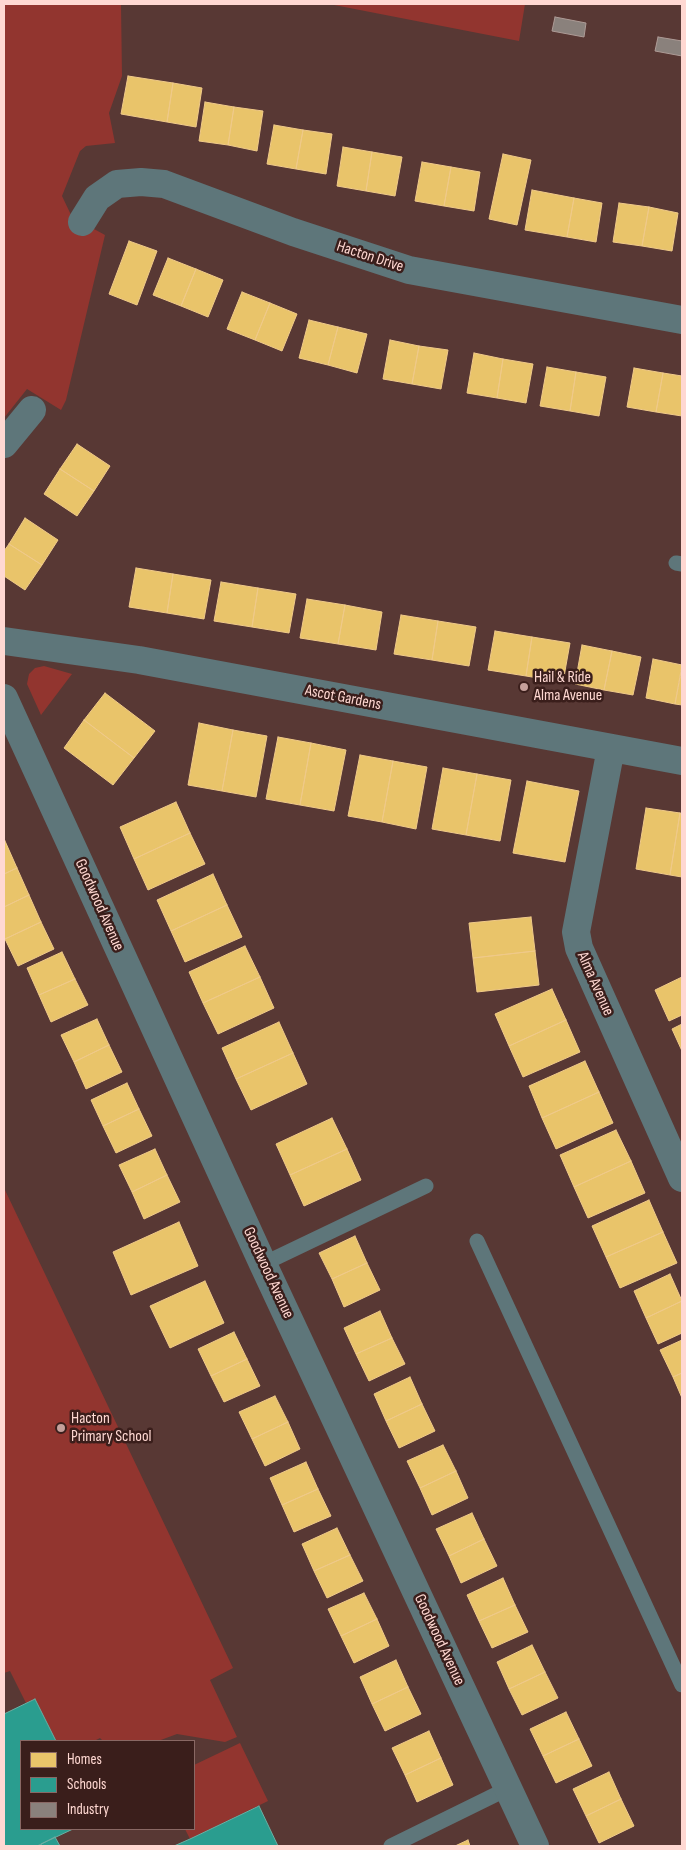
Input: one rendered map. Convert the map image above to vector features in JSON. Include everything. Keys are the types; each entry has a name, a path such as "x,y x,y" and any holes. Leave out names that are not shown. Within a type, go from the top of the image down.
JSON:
{"street":[{"name":"Hacton Drive","path":"82,222 97,198 118,184 141,182 164,184 293,232 409,270 682,320"},
{"path":"4,444 32,410"},
{"name":"Ascot Gardens","path":"4,640 140,660 682,761"},
{"name":"Goodwood Avenue","path":"4,698 263,1264 535,1846"},
{"name":"Alma Avenue","path":"610,748 576,932 579,948 682,1178"}],"lane":[{"path":"263,1264 426,1186"},
{"path":"477,1241 682,1685"},
{"path":"391,1846 508,1788"}],"shaded area":[{"path":"4,4 121,4 122,76 109,113 115,143 86,146 80,151 62,196 72,217 105,235 66,400 61,410 27,389 4,418"},
{"path":"329,4 525,4 519,41"},
{"path":"44,666 72,674 41,715 27,684 29,674 35,668"},
{"name":"Hacton Primary School","path":"4,1188 233,1668 210,1680 237,1737 225,1742 177,1734 161,1740 102,1740 100,1738 96,1740 56,1740 35,1699 26,1703 10,1671 4,1673"},
{"path":"240,1743 268,1801 190,1839 186,1830 195,1830 195,1765"}],"building: Homes":[{"path":"128,76 173,83 167,122 121,114"},
{"path":"173,83 202,88 196,127 167,122"},
{"path":"205,102 234,107 228,145 199,141"},
{"path":"234,107 263,111 257,151 228,145"},
{"path":"274,125 303,130 296,169 267,164"},
{"path":"303,130 332,134 326,174 296,169"},
{"path":"343,147 372,152 366,191 337,186"},
{"path":"372,152 402,157 395,196 366,191"},
{"path":"503,154 531,160 517,225 489,219"},
{"path":"422,162 451,167 444,206 415,201"},
{"path":"451,167 480,172 474,211 444,206"},
{"path":"532,190 574,198 567,237 525,230"},
{"path":"574,198 602,203 596,242 567,237"},
{"path":"619,203 649,207 642,246 613,242"},
{"path":"649,207 678,213 672,251 642,246"},
{"path":"129,241 157,251 137,305 109,294"},
{"path":"168,258 196,269 181,306 153,295"},
{"path":"196,269 223,280 208,317 181,306"},
{"path":"242,292 270,303 255,340 227,329"},
{"path":"270,303 297,314 282,351 255,340"},
{"path":"309,320 338,327 328,365 299,358"},
{"path":"338,327 367,334 357,373 328,365"},
{"path":"390,340 419,346 412,384 383,379"},
{"path":"419,346 448,350 441,389 412,384"},
{"path":"474,353 503,359 497,398 467,393"},
{"path":"503,359 533,364 526,403 497,398"},
{"path":"547,367 576,372 570,411 540,406"},
{"path":"634,368 663,373 656,412 627,407"},
{"path":"576,372 606,377 599,416 570,411"},
{"path":"663,373 682,376 682,416 656,412"},
{"path":"77,444 110,466 94,491 60,469"},
{"path":"60,469 94,491 77,516 44,494"},
{"path":"25,518 58,540 42,565 9,544"},
{"path":"9,544 42,565 25,590 4,576 4,551"},
{"path":"136,568 173,574 167,613 129,607"},
{"path":"173,574 211,580 204,619 167,613"},
{"path":"221,582 258,588 252,627 214,621"},
{"path":"258,588 296,594 289,633 252,627"},
{"path":"307,599 345,605 338,644 300,638"},
{"path":"345,605 382,612 376,650 338,644"},
{"path":"401,615 438,621 432,660 394,654"},
{"path":"438,621 476,627 469,666 432,660"},
{"path":"495,631 532,637 526,676 488,670"},
{"path":"532,637 570,643 563,682 526,676"},
{"path":"582,645 612,651 604,690 575,684"},
{"path":"612,651 641,657 633,695 604,690"},
{"path":"653,659 682,665 675,704 646,698"},
{"path":"682,667 682,705 675,704"},
{"path":"105,693 155,731 134,758 84,720"},
{"path":"84,720 134,758 113,785 64,748"},
{"path":"199,723 233,730 222,791 188,785"},
{"path":"233,730 267,736 256,797 222,791"},
{"path":"278,737 311,743 300,805 266,799"},
{"path":"311,743 346,750 334,811 300,805"},
{"path":"360,755 393,761 382,822 348,816"},
{"path":"393,761 427,767 416,829 382,822"},
{"path":"443,768 477,774 466,835 432,829"},
{"path":"477,774 511,780 500,841 466,835"},
{"path":"527,781 579,791 565,862 513,853"},
{"path":"176,802 190,833 134,859 120,827"},
{"path":"646,808 680,813 670,875 636,869"},
{"path":"680,813 682,814 682,877 670,875"},
{"path":"190,833 205,864 148,890 134,859"},
{"path":"4,842 17,868 4,874"},
{"path":"17,868 29,895 4,907 4,874"},
{"path":"213,874 227,905 171,931 157,900"},
{"path":"29,895 41,922 5,939 4,907"},
{"path":"227,905 242,937 185,962 171,931"},
{"path":"531,917 535,951 473,958 469,923"},
{"path":"41,922 54,949 18,966 5,939"},
{"path":"245,946 260,977 203,1003 189,972"},
{"path":"535,951 539,985 477,992 473,958"},
{"path":"62,952 75,979 39,995 27,968"},
{"path":"260,977 274,1008 218,1034 203,1003"},
{"path":"682,977 682,1015 669,1021 655,990"},
{"path":"75,979 88,1005 51,1022 39,995"},
{"path":"552,989 566,1020 509,1046 495,1014"},
{"path":"97,1019 109,1045 74,1062 61,1035"},
{"path":"566,1020 580,1052 523,1077 509,1046"},
{"path":"279,1022 293,1053 236,1079 222,1048"},
{"path":"682,1024 682,1051 672,1029"},
{"path":"109,1045 122,1072 86,1089 74,1062"},
{"path":"293,1053 307,1084 251,1110 236,1079"},
{"path":"585,1061 599,1092 542,1118 529,1086"},
{"path":"127,1083 139,1109 103,1126 91,1100"},
{"path":"599,1092 613,1123 556,1149 542,1118"},
{"path":"139,1109 152,1136 116,1153 103,1126"},
{"path":"332,1118 347,1149 290,1175 276,1144"},
{"path":"616,1130 631,1161 574,1187 560,1155"},
{"path":"155,1149 167,1175 132,1192 119,1165"},
{"path":"347,1149 361,1180 304,1206 290,1175"},
{"path":"631,1161 645,1193 588,1218 574,1187"},
{"path":"167,1175 180,1202 144,1219 132,1192"},
{"path":"649,1200 663,1232 606,1257 592,1226"},
{"path":"179,1222 198,1266 131,1295 113,1252"},
{"path":"663,1232 677,1263 620,1288 606,1257"},
{"path":"355,1236 367,1263 332,1279 319,1253"},
{"path":"367,1263 380,1290 344,1307 332,1279"},
{"path":"670,1274 682,1301 646,1318 634,1291"},
{"path":"205,1281 224,1323 170,1348 150,1306"},
{"path":"682,1301 682,1333 658,1344 646,1318"},
{"path":"380,1311 392,1338 356,1354 344,1328"},
{"path":"234,1332 247,1359 211,1376 198,1349"},
{"path":"392,1338 405,1364 369,1381 356,1354"},
{"path":"682,1340 682,1373 673,1377 660,1350"},
{"path":"247,1359 260,1386 224,1402 211,1376"},
{"path":"682,1373 682,1398 673,1377"},
{"path":"410,1377 422,1404 386,1421 374,1394"},
{"path":"275,1396 288,1422 252,1439 239,1412"},
{"path":"422,1404 435,1431 399,1448 386,1421"},
{"path":"288,1422 300,1449 265,1466 252,1439"},
{"path":"443,1445 456,1471 420,1488 407,1461"},
{"path":"306,1462 318,1489 282,1505 270,1478"},
{"path":"456,1471 468,1498 432,1515 420,1488"},
{"path":"318,1489 331,1516 294,1532 282,1505"},
{"path":"472,1513 484,1539 449,1556 436,1529"},
{"path":"337,1528 350,1555 314,1571 302,1544"},
{"path":"484,1539 497,1566 461,1583 449,1556"},
{"path":"350,1555 363,1581 327,1598 314,1571"},
{"path":"503,1578 515,1605 479,1621 467,1595"},
{"path":"364,1593 377,1619 341,1636 328,1609"},
{"path":"515,1605 528,1632 492,1648 479,1621"},
{"path":"377,1619 389,1646 354,1663 341,1636"},
{"path":"532,1645 545,1672 509,1689 497,1662"},
{"path":"396,1660 408,1687 372,1704 360,1677"},
{"path":"545,1672 558,1698 522,1715 509,1689"},
{"path":"408,1687 421,1714 385,1731 372,1704"},
{"path":"566,1712 579,1739 543,1756 530,1729"},
{"path":"429,1731 441,1758 405,1775 392,1748"},
{"path":"579,1739 592,1766 556,1783 543,1756"},
{"path":"441,1758 453,1785 417,1802 405,1775"},
{"path":"609,1772 621,1799 586,1816 573,1789"},
{"path":"621,1799 634,1826 599,1843 586,1816"},
{"path":"468,1840 470,1846 455,1846"}],"building: Schools":[{"path":"35,1699 56,1740 20,1740 20,1830 71,1830 37,1846 4,1846 4,1714"},
{"path":"259,1806 278,1846 174,1846 190,1839"},
{"path":"55,1837 60,1846 42,1846 41,1844"}],"building: Industry":[{"path":"555,17 586,23 584,37 552,31"},
{"path":"658,37 682,41 682,56 655,51"}],"place":[{"name":"Hail & Ride Alma Avenue","path":"524,687"},
{"name":"Hacton Primary School","path":"61,1428"}]}
